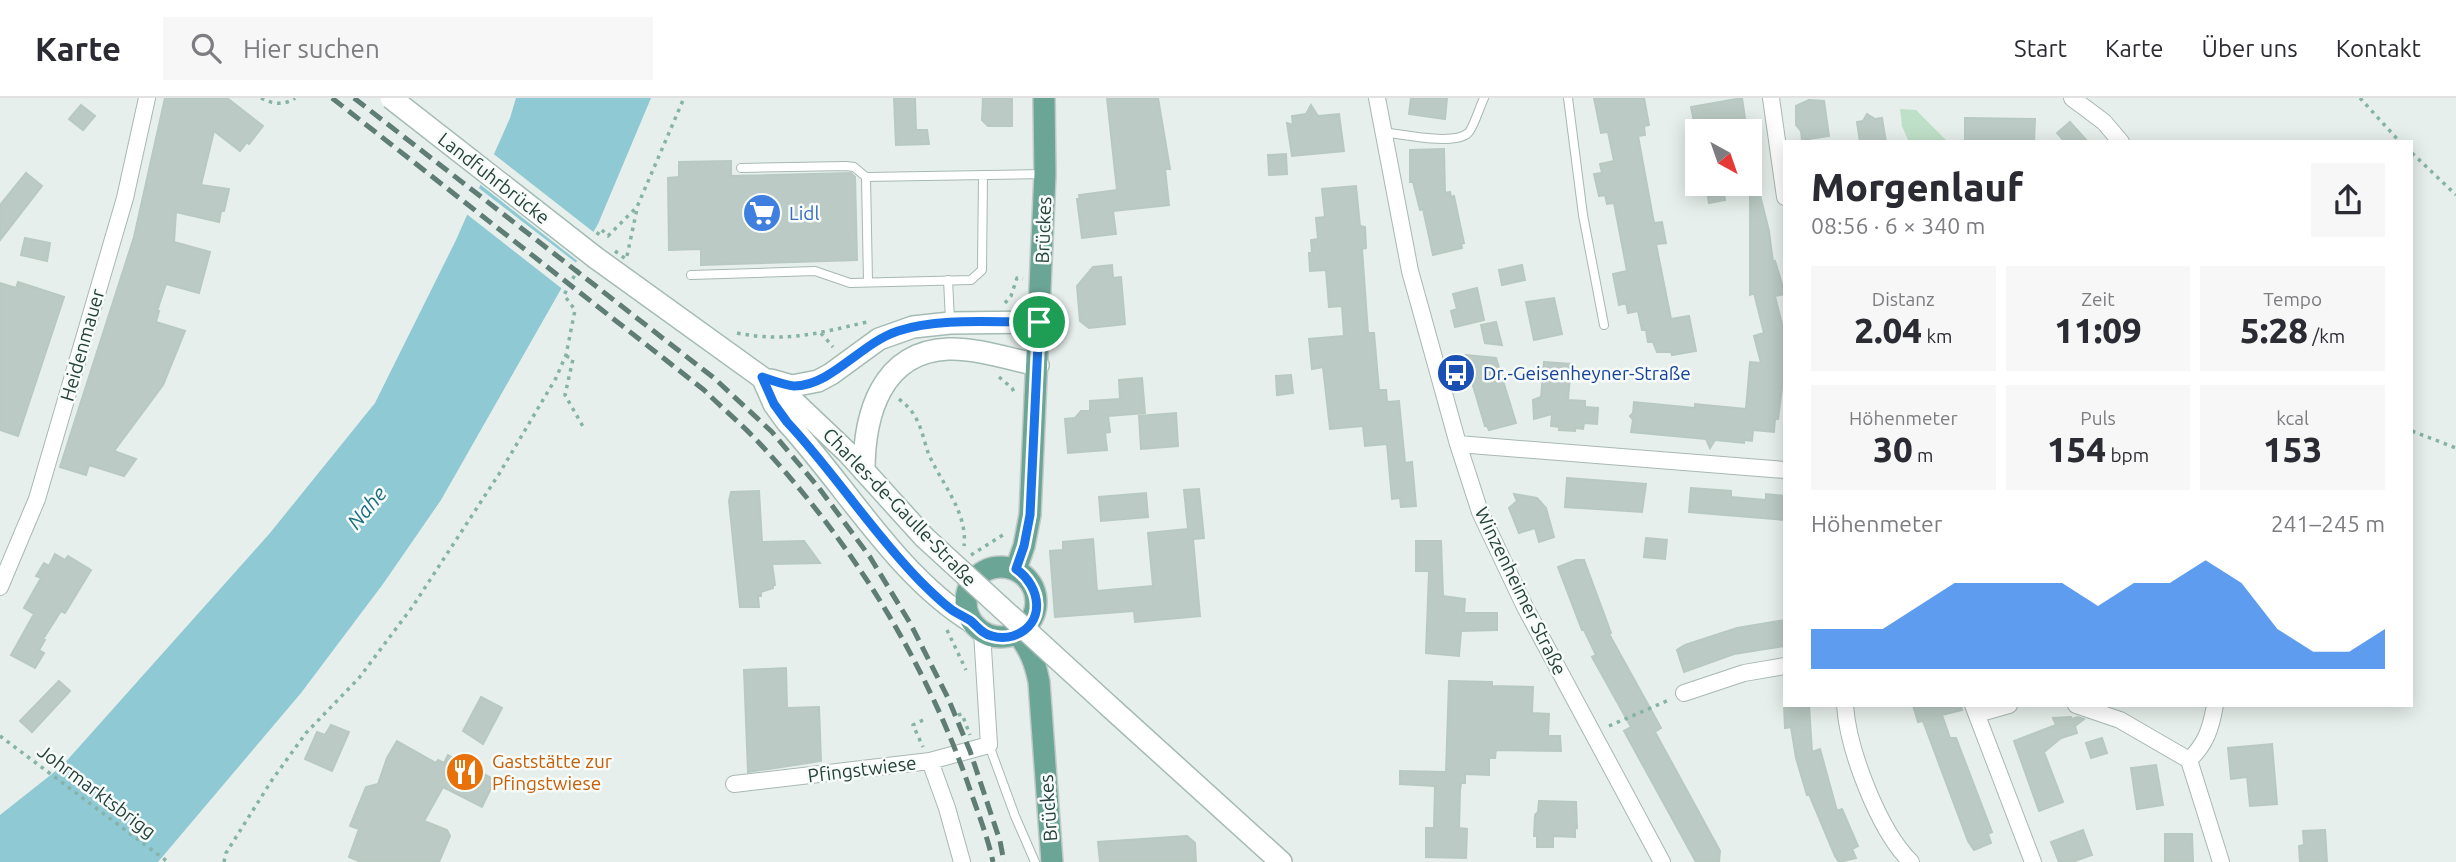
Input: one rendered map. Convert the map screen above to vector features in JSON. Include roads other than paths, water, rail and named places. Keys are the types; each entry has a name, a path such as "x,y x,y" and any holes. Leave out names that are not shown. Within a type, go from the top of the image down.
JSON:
{"main road":[{"name":"Brückes","path":"1016,569 1030,515 1045,174 1044,98"},
{"path":"1004,566 1016,569 1032,584 1037,595 1037,606 1034,618 1018,634 1000,638 977,627 967,611 968,589 983,571 1004,566"},
{"name":"Brückes","path":"1018,634 1030,649 1039,682 1052,862"}],"street":[{"name":"Heidenmauer","path":"0,587 37,499 125,198 146,98"},
{"name":"Landfuhrbrücke","path":"391,98 591,253"},
{"name":"Winzenheimer Straße","path":"1377,98 1410,271 1458,444 1480,512 1499,555 1662,862"},
{"path":"1771,98 1783,183"},
{"path":"2072,98 2104,122 2119,140"},
{"name":"Charles-de-Gaulle-Straße","path":"591,253 762,377 812,417 924,537 1281,862"},
{"path":"762,377 792,386 804,385 831,374 862,349 888,335 914,327 950,323 1039,322"},
{"path":"864,471 864,449 875,401 888,378 908,362 935,350 950,349 1038,365"},
{"path":"762,377 774,404 787,422 909,569 940,600 977,627 983,747"},
{"path":"1458,444 1783,470"},
{"path":"1684,693 1744,673 1783,666"},
{"path":"1845,707 1846,727 1883,823 1899,850 1911,862"},
{"path":"1995,707 1975,710 2033,862"},
{"path":"2082,707 2120,720 2157,739 2189,760 2221,862"},
{"path":"2189,760 2205,742 2215,707"},
{"name":"Pfingstwiese","path":"734,784 930,761 983,747"},
{"path":"930,761 962,862"}],"lane":[{"path":"1382,132 1460,138 1472,128 1476,112 1484,98"},
{"path":"1568,98 1579,191 1604,325"},
{"path":"741,168 846,166 855,167 866,177 1045,174"},
{"path":"691,275 815,271 850,283 971,280 982,270 983,175"},
{"path":"866,177 868,282"},
{"path":"948,280 950,323"},
{"path":"983,747 1035,862"}],"water":[{"name":"Nahe","path":"516,98 651,98 598,224 441,500 383,584 301,693 158,862 0,862 0,815 62,766 270,533 375,403 456,240 510,118"}],"railway":[{"path":"332,98 704,390 755,439 795,483 854,561 881,603 929,690 967,781 993,862"},
{"path":"354,98 714,378 772,432 819,488 870,557 910,623 948,698 970,751 1000,841 1004,862"}],"place":[{"name":"Lidl","path":"762,213"},
{"name":"Dr.-Geisenheyner-Straße","path":"1456,373"},
{"name":"Gaststätte zur Pfingstwiese","path":"465,772"}]}
